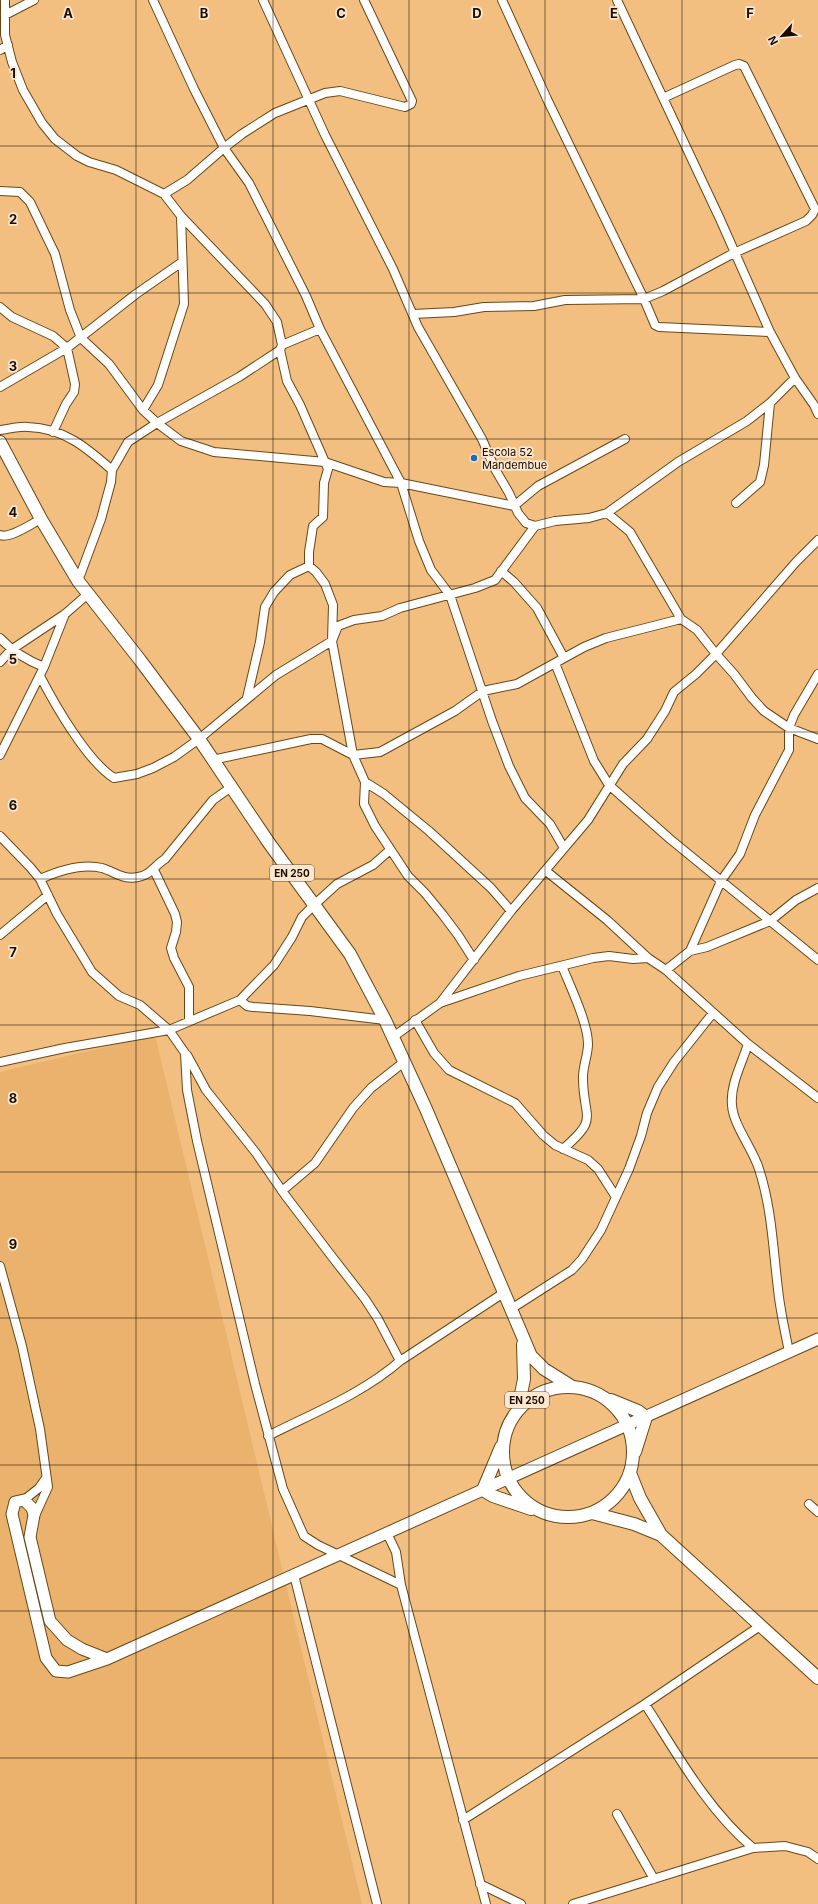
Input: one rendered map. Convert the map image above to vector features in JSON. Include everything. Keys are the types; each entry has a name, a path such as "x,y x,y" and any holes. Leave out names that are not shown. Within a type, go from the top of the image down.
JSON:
{"main road":[{"name":"EN 250","path":"1,447 78,581 199,739 230,788 350,954 393,1037 505,1292 531,1356 544,1369 571,1386"},
{"name":"EN 250","path":"518,1409 524,1379 523,1339"},
{"name":"EN 250","path":"571,1386 588,1389 604,1397 618,1410 628,1425 632,1440 633,1457 630,1473 622,1490 608,1504 592,1513 570,1517 559,1517 543,1513 529,1505 517,1493 508,1479 503,1461 502,1442 508,1425 518,1409 533,1396 551,1388 571,1386"},
{"path":"604,1397 638,1411 646,1417 633,1457"},
{"path":"502,1442 483,1490 493,1496 543,1513"},
{"name":"EN 250","path":"630,1473 640,1498 661,1535 818,1678"},
{"name":"EN 250","path":"592,1513 634,1524 661,1535"}],"street":[{"path":"4,0 5,15 2,34 8,45 23,90 42,123 55,139 68,150 89,162 116,170 164,194 181,216 265,304 277,322 287,381 300,405 328,470 324,484 323,516 313,526 309,552 309,566 316,572 325,584 333,605 332,641 353,755 365,782 364,804 375,826 408,876 425,893 458,934 474,960"},
{"path":"5,15 34,0"},
{"path":"153,0 194,89 224,148 249,183 306,296 320,329 401,483 419,541 431,570 450,595 492,721 509,766 525,798 550,824 564,848"},
{"path":"263,0 334,154 393,269 418,327 482,438 495,469 514,506 526,523 535,526 555,520 589,518 607,513 678,462 747,421 770,403 795,378"},
{"path":"164,194 187,180 242,134 275,113 325,93 340,91 405,107 410,104 412,101 364,0"},
{"path":"502,0 547,99 655,324 659,327 770,332"},
{"path":"617,0 770,332 795,378 814,405 818,414"},
{"path":"0,50 8,45"},
{"path":"413,314 454,312 484,308 534,306 565,300 644,299 663,291 734,252 806,221 812,215 814,209 744,66 739,64 735,65 663,98"},
{"path":"0,191 20,192 30,202 55,254 70,310 81,338 109,364 143,410 157,423 181,441 214,452 325,462 384,482 401,483 514,506"},
{"path":"143,410 158,385 184,304 181,216"},
{"path":"0,388 67,348 97,324 182,262"},
{"path":"0,307 12,317 53,336 67,348 75,384 74,392 66,404 53,432"},
{"path":"78,581 101,519 111,482 112,470 128,442 157,423 238,377 281,348 320,329"},
{"path":"736,504 760,482 764,465 770,403"},
{"path":"0,430 28,427 53,432 75,439 112,470"},
{"path":"514,506 538,486 625,439"},
{"path":"607,513 630,532 681,619 697,630 764,711 789,728 818,739"},
{"path":"0,535 4,536 19,531 41,519"},
{"path":"40,676 72,733 103,771 114,778 137,774 153,768 174,757 199,739 276,675 332,641 338,626 354,620 382,616 400,608 475,588 495,580 535,526"},
{"path":"440,1003 511,911 588,820 623,764 647,739 665,711 674,692 696,674 716,654 796,562 818,540"},
{"path":"247,698 260,642 265,607 274,592 290,575 309,566"},
{"path":"501,571 514,582 537,608 564,658"},
{"path":"0,662 11,650 65,614 88,594"},
{"path":"0,755 40,676 65,614"},
{"path":"212,760 311,739 322,740 353,755 380,752 455,710 483,691 517,684 584,647 606,638 681,619"},
{"path":"0,638 11,650 29,661 44,667"},
{"path":"556,663 594,761 609,785 639,813 818,960"},
{"path":"690,951 721,881 740,854 755,815 790,750 789,728 794,715 818,674"},
{"path":"365,782 384,794 429,831 491,888 511,911"},
{"path":"40,879 58,870 68,869 102,868 125,878 138,877 154,870 159,863 165,859 213,800 230,788"},
{"path":"0,836 40,879 57,914 92,972 119,996 140,1005 169,1030 185,1053 206,1090 256,1153 282,1191 365,1299 378,1319 400,1361"},
{"path":"0,1062 65,1048 169,1030 240,1000 274,965 302,917 314,905 337,884 372,865 390,850"},
{"path":"154,870 175,914 177,922 176,932 171,948 176,964 189,987 190,1021"},
{"path":"546,870 607,920 648,958 666,970 713,1013 737,1032 748,1044 818,1098"},
{"path":"666,970 690,951 707,947 770,921 796,900 818,888"},
{"path":"0,935 48,895"},
{"path":"393,1037 440,1003 519,976 604,957 648,958"},
{"path":"562,966 588,1042 588,1055 582,1079 588,1119 585,1128 563,1149"},
{"path":"240,1000 247,1006 253,1007 310,1010 385,1020"},
{"path":"511,1309 572,1270 582,1259 601,1230 630,1170 647,1113 658,1087 674,1062 713,1013"},
{"path":"415,1020 434,1053 449,1070 515,1103 543,1135 563,1149 588,1160 598,1169 616,1197"},
{"path":"748,1044 734,1086 731,1104 733,1115 759,1168 762,1180 773,1233 778,1289 789,1352"},
{"path":"185,1053 187,1090 197,1141 268,1436 283,1489 304,1536 318,1545 401,1585"},
{"path":"282,1191 315,1164 353,1108 371,1088 404,1062"},
{"path":"0,1266 22,1346 40,1429 48,1487 32,1522"},
{"path":"268,1436 366,1387 400,1361 505,1292"},
{"path":"46,1478 39,1488 24,1500 15,1502 12,1514 46,1658 56,1671 61,1673 107,1659 338,1554 818,1340"},
{"path":"24,1500 30,1504 34,1515 30,1537 50,1621 67,1640 82,1649 107,1659"},
{"path":"809,1504 818,1512"},
{"path":"387,1533 396,1552 401,1585 486,1904"},
{"path":"294,1575 377,1904"},
{"path":"463,1820 645,1704 760,1626"},
{"path":"645,1704 696,1784 736,1833 753,1848"},
{"path":"617,1814 654,1879"},
{"path":"573,1904 753,1848 785,1846 808,1852 818,1859"},
{"path":"480,1884 521,1904"}],"shaded area":[{"path":"155,1035 362,1904 0,1904 0,1072"}],"place":[{"name":"Escola 52 Mandembue","path":"474,458"}]}
